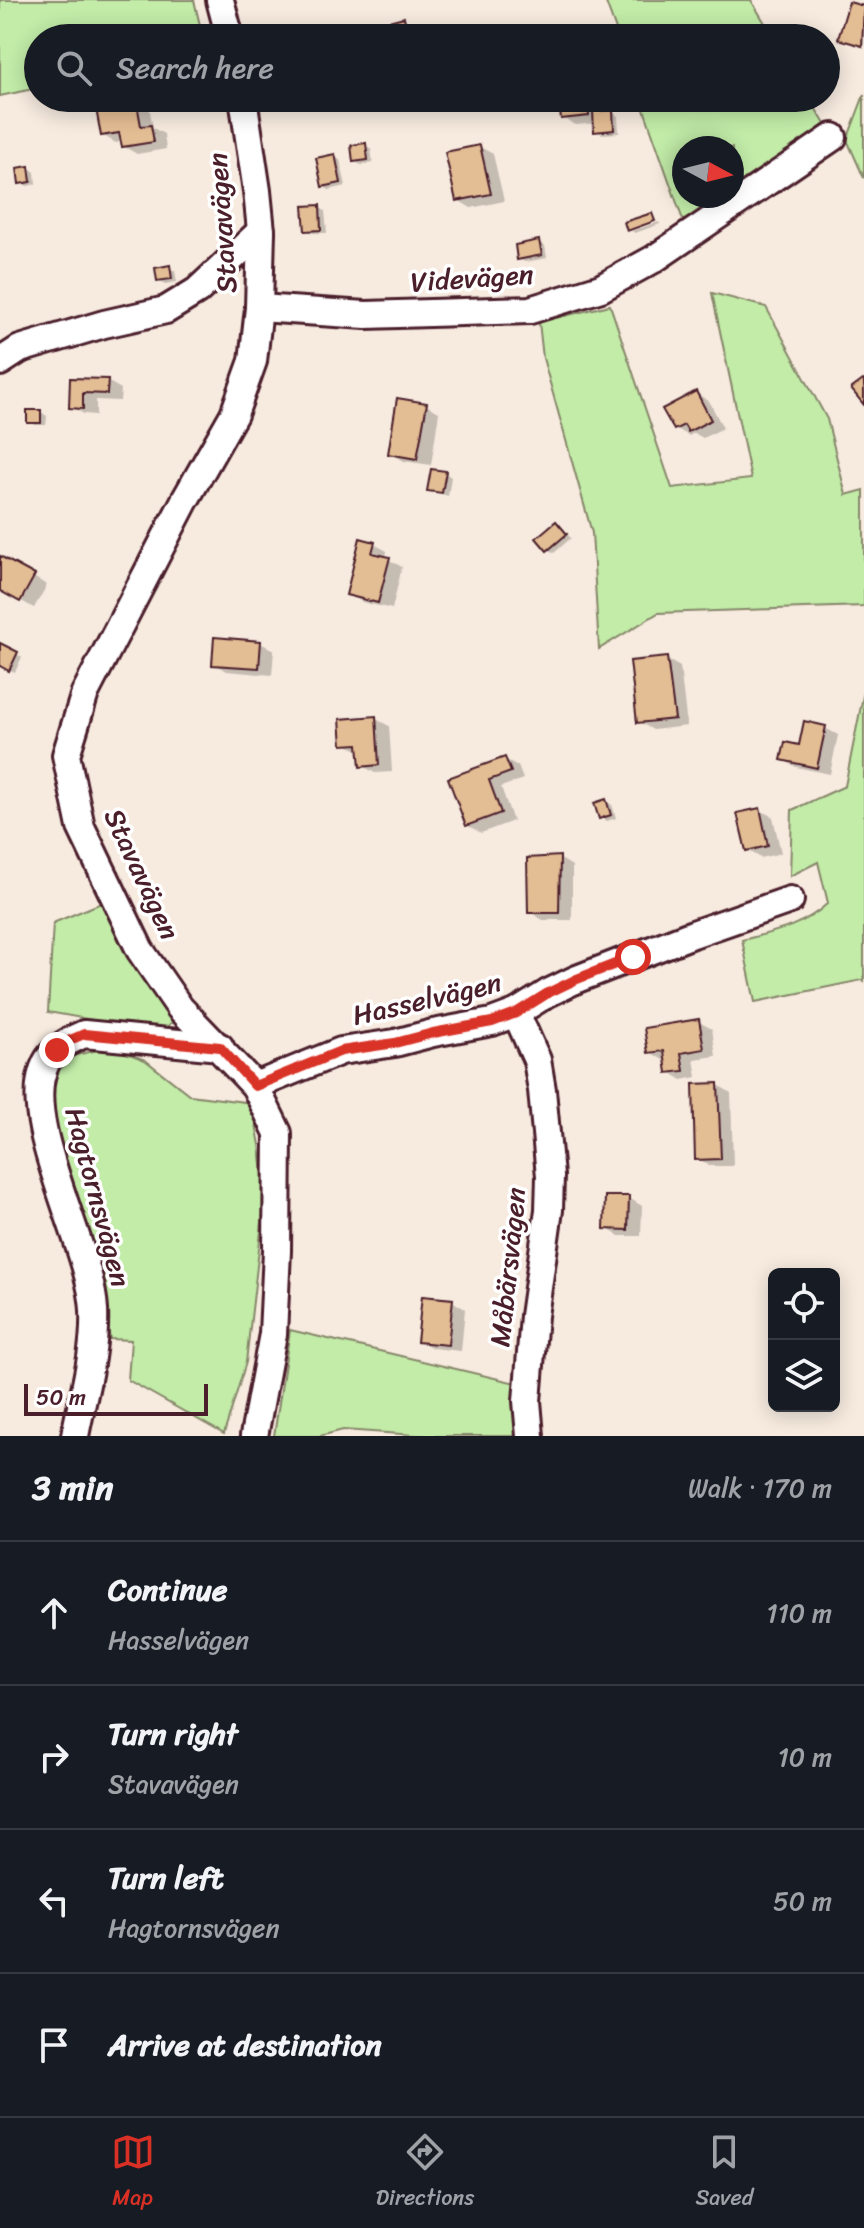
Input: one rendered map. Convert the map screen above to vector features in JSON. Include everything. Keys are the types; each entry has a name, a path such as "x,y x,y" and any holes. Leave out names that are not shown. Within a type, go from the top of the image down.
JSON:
{"street":[{"path":"220,0 226,24"},
{"name":"Stavavägen","path":"245,112 261,231 259,308 253,361 234,414 185,500 85,693 66,755 81,827 140,950 180,1008 255,1086 278,1133 273,1334 254,1436"},
{"name":"Videvägen","path":"259,308 366,315 530,310 601,288 654,259 833,137"},
{"path":"0,362 20,349 104,324 166,310 197,291 261,231"},
{"name":"Hasselvägen","path":"255,1086 341,1051 492,1022 516,1013 577,979 790,900"},
{"name":"Måbärsvägen","path":"516,1013 537,1060 550,1176 549,1210 534,1316 527,1401 530,1436"},
{"name":"Hagtornsvägen","path":"75,1436 94,1344 94,1309 90,1282 45,1142 38,1093 46,1063 68,1041 84,1034 220,1047"}],"green space":[{"path":"0,0 194,0 200,24 24,24 24,91 0,96"},
{"path":"605,0 751,0 766,24 614,24"},
{"path":"864,95 864,178 847,140"},
{"path":"645,112 818,112 825,124 744,183 744,136 672,136 672,189"},
{"path":"679,208 710,208 685,226"},
{"path":"712,293 766,307 827,419 846,495 864,490 864,606 658,613 599,649 592,533 543,358 539,322 610,305 672,488 751,479"},
{"path":"864,691 864,981 755,1002 742,940 799,923 828,903 818,862 790,876 792,810 845,786"},
{"path":"106,901 173,1021 165,1029 154,1031 48,1012 53,923"},
{"path":"111,1047 145,1060 190,1095 252,1103 265,1196 246,1362 224,1434 128,1380 131,1340 110,1339 96,1268 49,1107 58,1069 72,1056"},
{"path":"290,1330 516,1383 516,1436 430,1436 343,1430 320,1436 274,1436"}],"building":[{"path":"849,2 864,6 862,46 840,40"},
{"path":"404,17 406,24 377,24"},
{"path":"97,112 138,112 141,126 151,125 154,142 122,147 119,133 101,136"},
{"path":"560,112 589,112 589,116 561,119"},
{"path":"593,112 613,112 614,130 594,132"},
{"path":"366,143 368,160 353,162 351,145"},
{"path":"480,145 491,194 456,201 445,152"},
{"path":"335,154 341,183 322,187 316,158"},
{"path":"29,166 31,182 19,184 17,168"},
{"path":"320,205 321,230 305,231 303,206"},
{"path":"652,213 655,221 627,231 624,222"},
{"path":"539,240 542,255 517,260 515,245"},
{"path":"170,265 172,279 157,281 155,268"},
{"path":"70,378 108,379 107,394 83,393 83,409 69,408"},
{"path":"864,381 864,405 851,389"},
{"path":"696,391 711,420 688,432 684,425 674,430 662,409"},
{"path":"397,398 427,403 417,459 388,454"},
{"path":"27,410 41,410 41,423 27,423"},
{"path":"431,469 446,471 442,493 427,491"},
{"path":"556,521 567,534 547,551 536,538"},
{"path":"360,538 375,542 372,553 390,557 378,603 346,595"},
{"path":"0,556 35,575 20,602 0,591"},
{"path":"214,637 261,641 259,668 212,665"},
{"path":"0,643 18,652 9,671 0,666"},
{"path":"667,657 675,719 637,723 630,661"},
{"path":"376,716 379,765 360,767 358,744 342,745 340,719"},
{"path":"804,721 826,726 817,768 781,760 785,742 799,745"},
{"path":"505,757 511,772 489,780 501,813 466,826 448,778"},
{"path":"606,799 611,815 599,819 594,803"},
{"path":"760,808 768,846 746,851 737,813"},
{"path":"560,856 559,913 528,913 527,858"},
{"path":"699,1019 704,1049 681,1053 684,1071 667,1073 664,1051 648,1053 644,1028"},
{"path":"718,1083 721,1159 695,1160 693,1084"},
{"path":"605,1196 629,1196 628,1230 604,1229"},
{"path":"422,1296 453,1299 448,1345 417,1342"}],"route":[{"path":"57,1050 84,1034 220,1047 255,1086 341,1051 492,1022 516,1013 577,979 633,957"}]}
